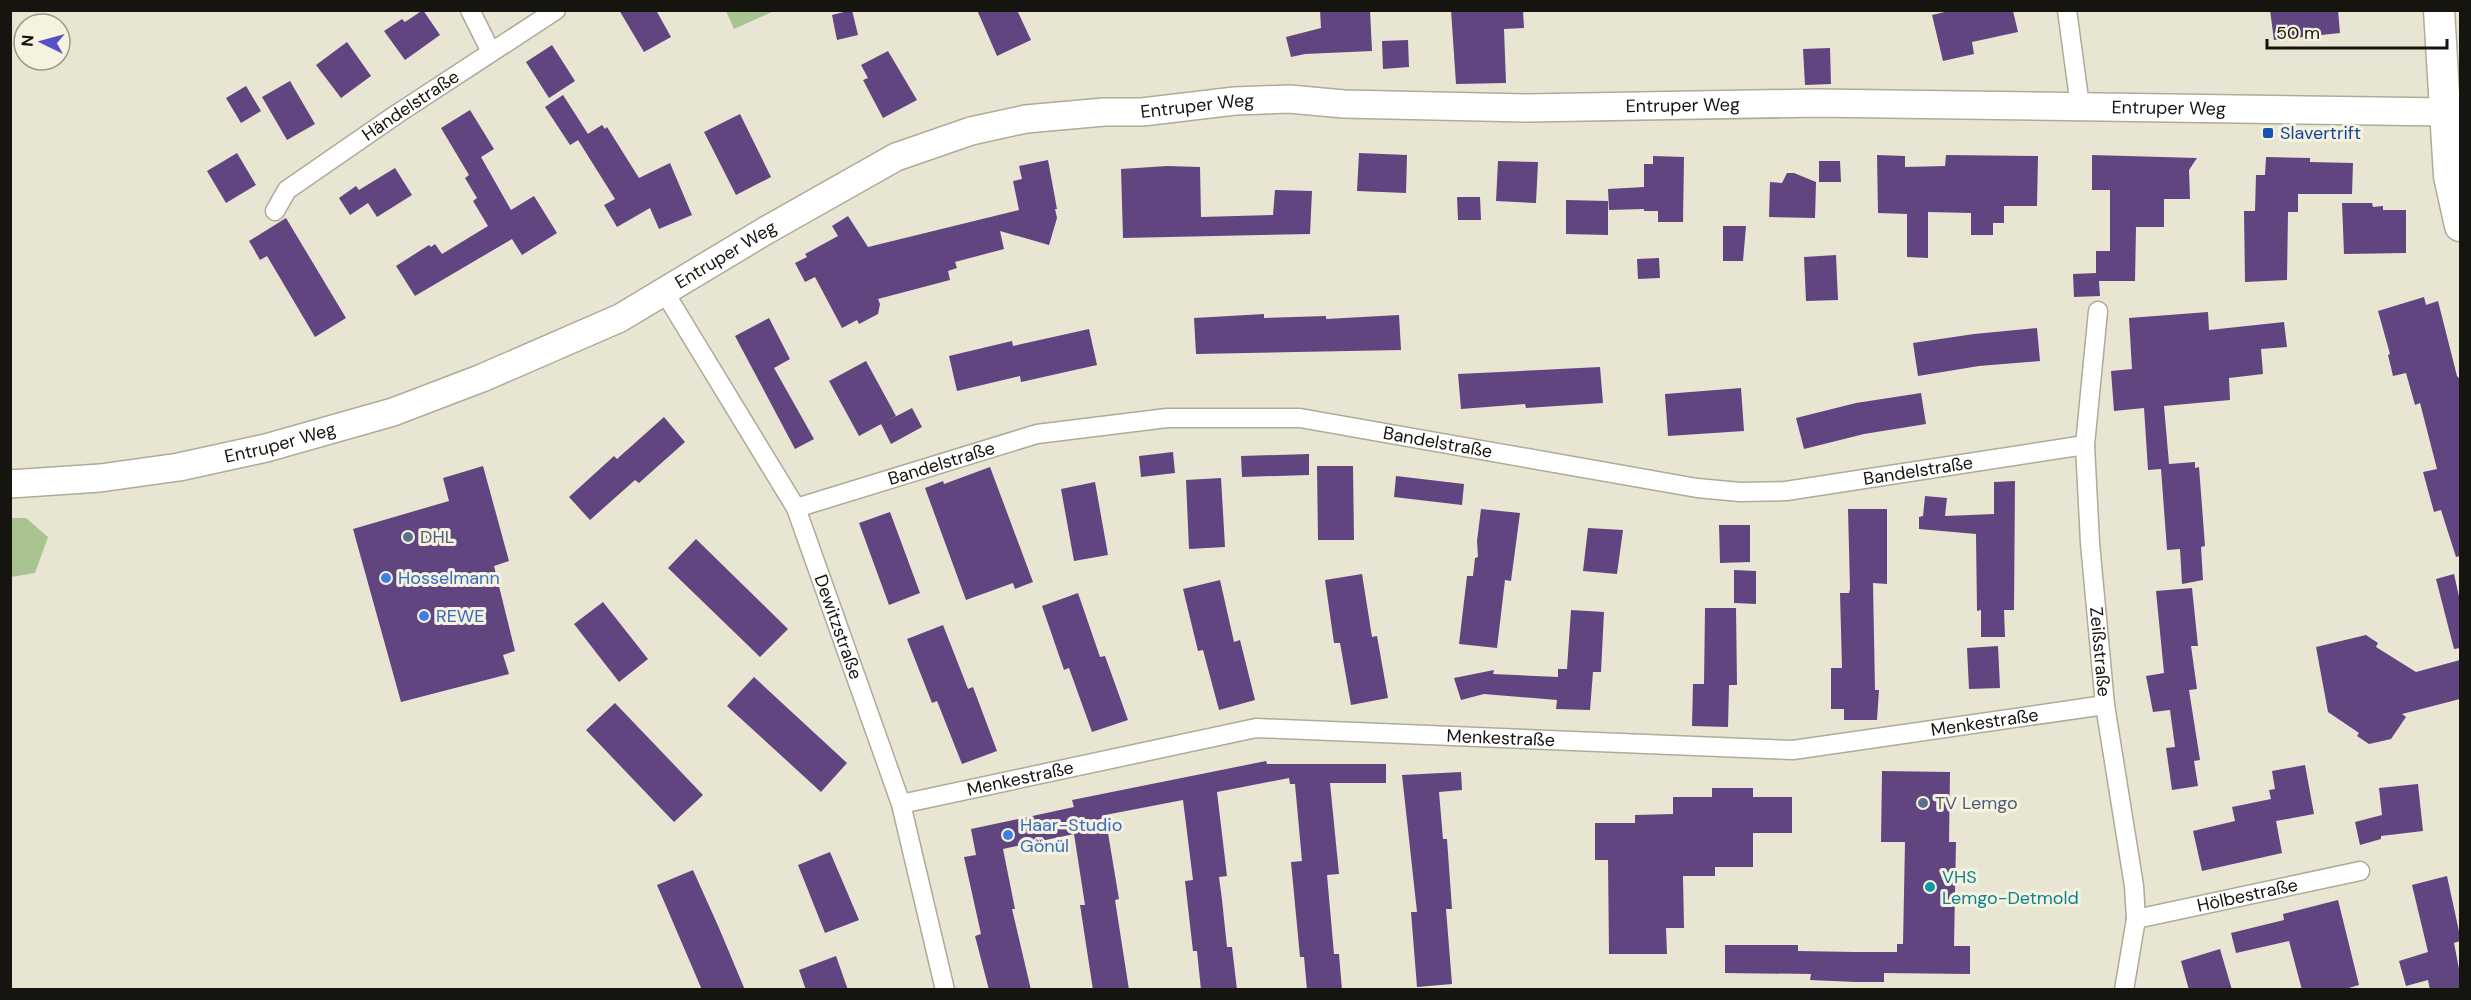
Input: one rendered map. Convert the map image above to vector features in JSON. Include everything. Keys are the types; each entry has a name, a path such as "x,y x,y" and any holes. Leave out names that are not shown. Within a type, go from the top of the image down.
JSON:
{"main road":[{"path":"2439,10 2453,112 2449,176 2460,226"},
{"name":"Entruper Weg","path":"10,484 90,479 179,467 266,448 393,412 514,364 620,318 765,231 896,157 971,131 1026,119 1104,112 1142,112 1235,101 1289,99 1344,104 1527,108 1806,103 2453,112"}],"street":[{"path":"470,10 491,52"},
{"name":"Händelstraße","path":"275,211 287,190 556,10"},
{"path":"2067,10 2080,106"},
{"name":"Dewitzstraße","path":"665,293 796,508 901,804 945,990"},
{"name":"Zeißstraße","path":"2098,311 2085,445 2090,543 2105,705 2134,886 2136,920 2124,990"},
{"name":"Bandelstraße","path":"796,508 1037,434 1167,418 1300,418 1697,488 1740,492 1786,490 2085,445"},
{"name":"Menkestraße","path":"901,804 1256,728 1793,750 2105,705"},
{"name":"Hölbestraße","path":"2136,920 2360,871"}],"green space":[{"path":"726,11 774,11 734,29"},
{"path":"11,518 26,518 48,537 35,573 11,577"}],"building":[{"path":"423,10 440,35 405,60 384,31 402,19 405,22"},
{"path":"619,10 656,10 671,37 644,52"},
{"path":"852,10 858,35 837,40 832,15"},
{"path":"977,10 1017,10 1031,40 997,56"},
{"path":"1320,10 1370,10 1372,51 1305,54 1291,57 1286,37 1321,28"},
{"path":"1451,10 1523,10 1524,28 1504,29 1506,83 1456,84"},
{"path":"1953,10 2013,11 2018,32 1972,42 1974,54 1943,61 1932,15"},
{"path":"2270,10 2338,10 2340,33 2274,40"},
{"path":"1408,40 1409,67 1383,69 1382,41"},
{"path":"347,42 371,76 341,98 316,65"},
{"path":"552,45 575,81 549,98 526,62"},
{"path":"1830,48 1831,84 1805,85 1803,49"},
{"path":"888,51 917,100 883,118 863,80 868,78 861,65"},
{"path":"290,81 315,124 287,140 262,97"},
{"path":"246,86 261,111 241,123 226,98"},
{"path":"563,95 588,134 570,145 545,107"},
{"path":"470,110 494,149 481,157 511,210 534,196 557,233 522,255 512,239 415,296 396,266 429,245 431,247 435,244 442,254 488,226 473,201 477,198 465,178 469,175 441,128"},
{"path":"740,114 771,177 736,195 704,132"},
{"path":"602,125 605,129 607,127 639,178 670,163 692,215 659,229 650,208 617,227 604,205 615,199 578,140"},
{"path":"237,153 256,185 226,203 207,171"},
{"path":"1359,153 1407,155 1406,193 1357,191"},
{"path":"1877,155 1905,156 1905,167 1945,166 1946,155 2038,156 2037,206 2004,206 2004,223 1993,223 1993,235 1971,235 1971,213 1928,212 1928,258 1907,257 1907,214 1878,213"},
{"path":"2092,155 2197,158 2189,170 2190,199 2164,199 2164,227 2136,227 2135,281 2099,281 2100,296 2074,297 2073,274 2096,273 2096,251 2110,251 2110,190 2092,190"},
{"path":"1653,156 1684,157 1683,222 1658,222 1658,211 1609,210 1608,189 1644,187 1644,164 1653,164"},
{"path":"2266,157 2310,158 2310,162 2353,163 2352,194 2298,194 2298,212 2288,212 2287,280 2245,282 2244,211 2255,211 2256,175 2265,175"},
{"path":"1048,160 1057,209 1055,209 1057,218 1049,245 1000,231 1004,249 955,262 957,268 948,271 950,280 878,299 880,304 878,314 859,324 857,320 842,328 815,277 805,282 795,263 807,257 805,254 838,236 832,226 848,216 868,247 1019,210 1013,181 1022,179 1019,166"},
{"path":"1498,161 1538,162 1536,203 1496,201"},
{"path":"1819,161 1840,161 1841,182 1819,182"},
{"path":"1167,166 1200,167 1201,217 1273,215 1275,190 1312,191 1310,234 1123,238 1121,169"},
{"path":"395,168 412,195 377,217 368,203 350,215 339,198 356,186 359,190"},
{"path":"1787,173 1794,173 1816,182 1815,218 1769,217 1770,182 1782,183"},
{"path":"1457,197 1480,197 1481,220 1458,220"},
{"path":"1566,200 1608,201 1608,235 1566,234"},
{"path":"2342,203 2372,203 2373,207 2383,206 2383,210 2406,210 2406,253 2344,254"},
{"path":"286,218 346,318 315,337 267,256 260,260 249,241"},
{"path":"1723,226 1746,226 1743,261 1723,261"},
{"path":"1836,255 1838,300 1806,301 1804,257"},
{"path":"1659,258 1660,278 1638,279 1637,259"},
{"path":"2424,297 2426,305 2438,301 2457,376 2460,379 2460,556 2456,557 2441,510 2434,512 2423,472 2437,469 2420,403 2415,405 2406,373 2393,376 2388,355 2390,354 2378,311"},
{"path":"2208,312 2209,330 2284,322 2287,347 2261,349 2263,374 2229,378 2230,400 2164,406 2169,464 2195,462 2195,468 2199,467 2205,546 2201,547 2203,580 2182,584 2180,549 2167,550 2161,469 2148,470 2144,408 2114,411 2111,371 2132,369 2129,318"},
{"path":"1264,314 1264,318 1326,316 1326,319 1399,315 1401,350 1196,354 1194,318"},
{"path":"769,318 790,359 774,368 814,439 795,449 735,336"},
{"path":"2037,328 2040,361 1979,366 1918,376 1913,343"},
{"path":"1089,329 1097,365 1021,382 1020,376 957,391 949,356 1012,341 1013,346"},
{"path":"866,361 896,416 859,436 829,381"},
{"path":"1600,367 1603,403 1526,408 1525,404 1461,409 1458,374"},
{"path":"1741,388 1744,431 1668,436 1665,394"},
{"path":"1921,393 1926,424 1864,434 1804,449 1796,418 1856,403"},
{"path":"912,408 922,427 891,444 881,424"},
{"path":"664,417 685,442 639,483 635,480 590,520 569,497 614,456 617,459"},
{"path":"1173,452 1175,473 1141,477 1139,456"},
{"path":"1309,454 1309,475 1242,477 1241,456"},
{"path":"483,466 509,561 494,566 515,651 503,655 509,674 401,702 353,529 449,501 443,478"},
{"path":"1317,466 1353,466 1354,540 1318,540"},
{"path":"990,467 1033,582 1015,589 1013,583 966,600 925,488 943,481 944,484"},
{"path":"1396,476 1464,484 1462,505 1394,497"},
{"path":"1221,478 1225,547 1189,549 1186,480"},
{"path":"2015,481 2014,610 2004,610 2005,637 1981,637 1981,610 1977,611 1976,534 1919,529 1919,517 1923,516 1925,496 1947,498 1945,516 1994,514 1994,482"},
{"path":"1095,482 1108,555 1074,561 1061,489"},
{"path":"1481,509 1520,513 1511,581 1505,580 1497,648 1459,644 1467,576 1473,576 1475,558 1478,557 1477,541"},
{"path":"1848,509 1887,509 1887,584 1873,583 1875,690 1879,690 1877,720 1844,720 1844,709 1831,709 1831,668 1842,668 1840,593 1849,593 1850,589"},
{"path":"890,512 920,593 889,605 859,523"},
{"path":"1719,525 1750,525 1750,562 1720,563"},
{"path":"1588,528 1623,530 1617,574 1583,571"},
{"path":"696,539 788,629 760,657 668,568"},
{"path":"1734,570 1756,571 1756,604 1734,603"},
{"path":"1362,574 1372,637 1377,636 1388,698 1351,705 1340,643 1334,643 1325,580"},
{"path":"2454,574 2460,601 2460,648 2454,649 2436,579"},
{"path":"1220,580 1234,642 1240,640 1255,700 1219,710 1203,650 1198,651 1183,589"},
{"path":"2192,588 2198,646 2191,646 2197,689 2189,690 2200,760 2194,761 2198,786 2172,790 2166,748 2175,747 2170,710 2153,712 2146,676 2164,673 2156,591"},
{"path":"1078,593 1100,657 1105,656 1128,720 1092,732 1069,668 1064,670 1042,606"},
{"path":"603,602 648,659 619,682 574,624"},
{"path":"1705,608 1736,608 1737,685 1729,685 1728,727 1692,726 1693,684 1704,684"},
{"path":"1571,610 1604,612 1601,672 1593,672 1590,710 1556,709 1557,700 1484,694 1461,700 1454,678 1494,670 1493,674 1558,677 1558,669 1567,669"},
{"path":"943,625 968,689 973,687 997,751 962,764 937,701 932,703 907,639"},
{"path":"2366,635 2378,643 2376,647 2416,672 2460,660 2460,699 2402,714 2406,717 2391,739 2369,744 2357,736 2359,733 2328,712 2316,647"},
{"path":"1998,646 2000,688 1969,689 1967,648"},
{"path":"754,677 847,763 821,792 727,706"},
{"path":"615,703 703,795 674,822 586,730"},
{"path":"1266,761 1267,764 1386,764 1386,783 1330,783 1339,874 1327,875 1334,954 1339,954 1342,990 1307,990 1304,957 1300,957 1291,862 1302,861 1295,784 1290,784 1289,778 1217,792 1227,876 1219,877 1227,947 1232,947 1237,990 1201,990 1197,951 1193,951 1185,881 1193,880 1183,800 1105,815 1119,899 1115,900 1129,990 1093,990 1080,905 1085,905 1074,834 1003,849 1015,909 1012,909 1031,990 989,990 975,936 981,934 964,857 976,855 971,829 1074,807 1072,800"},
{"path":"2305,765 2314,814 2276,821 2282,853 2202,871 2193,831 2235,821 2232,807 2271,799 2269,790 2275,789 2272,771"},
{"name":"VHS Lemgo-Detmold","path":"1882,771 1950,772 1949,842 1956,842 1954,946 1970,946 1970,974 1884,973 1884,982 1856,982 1810,980 1811,974 1725,973 1725,945 1798,945 1798,951 1897,952 1897,944 1903,944 1905,842 1881,842"},
{"path":"1461,772 1462,790 1439,792 1443,839 1447,839 1452,909 1446,909 1452,984 1417,987 1411,912 1417,912 1402,775"},
{"path":"2418,784 2423,831 2381,836 2381,839 2360,845 2355,822 2382,815 2379,788"},
{"path":"1712,788 1753,788 1753,797 1792,797 1792,833 1753,833 1753,867 1715,867 1715,876 1683,876 1684,928 1666,928 1667,954 1609,954 1608,860 1595,860 1595,823 1635,823 1635,815 1673,814 1673,797 1712,797"},
{"path":"830,852 859,920 825,933 798,865"},
{"path":"693,870 745,990 702,990 657,885"},
{"path":"2447,876 2460,936 2460,941 2454,943 2460,974 2460,990 2430,990 2428,980 2406,986 2399,961 2428,952 2412,885"},
{"path":"2338,900 2359,985 2342,990 2302,990 2289,941 2236,953 2231,933 2284,920 2283,914"},
{"path":"2220,949 2232,990 2189,990 2181,961"},
{"path":"836,956 848,990 806,990 799,970"}],"place":[{"name":"Slavertrift","path":"2268,133"},
{"name":"DHL","path":"408,537"},
{"name":"Hosselmann","path":"386,578"},
{"name":"REWE","path":"424,616"},
{"name":"TV Lemgo","path":"1923,803"},
{"name":"Haar-Studio Gönül","path":"1008,835"},
{"name":"VHS Lemgo-Detmold","path":"1930,887"}]}
